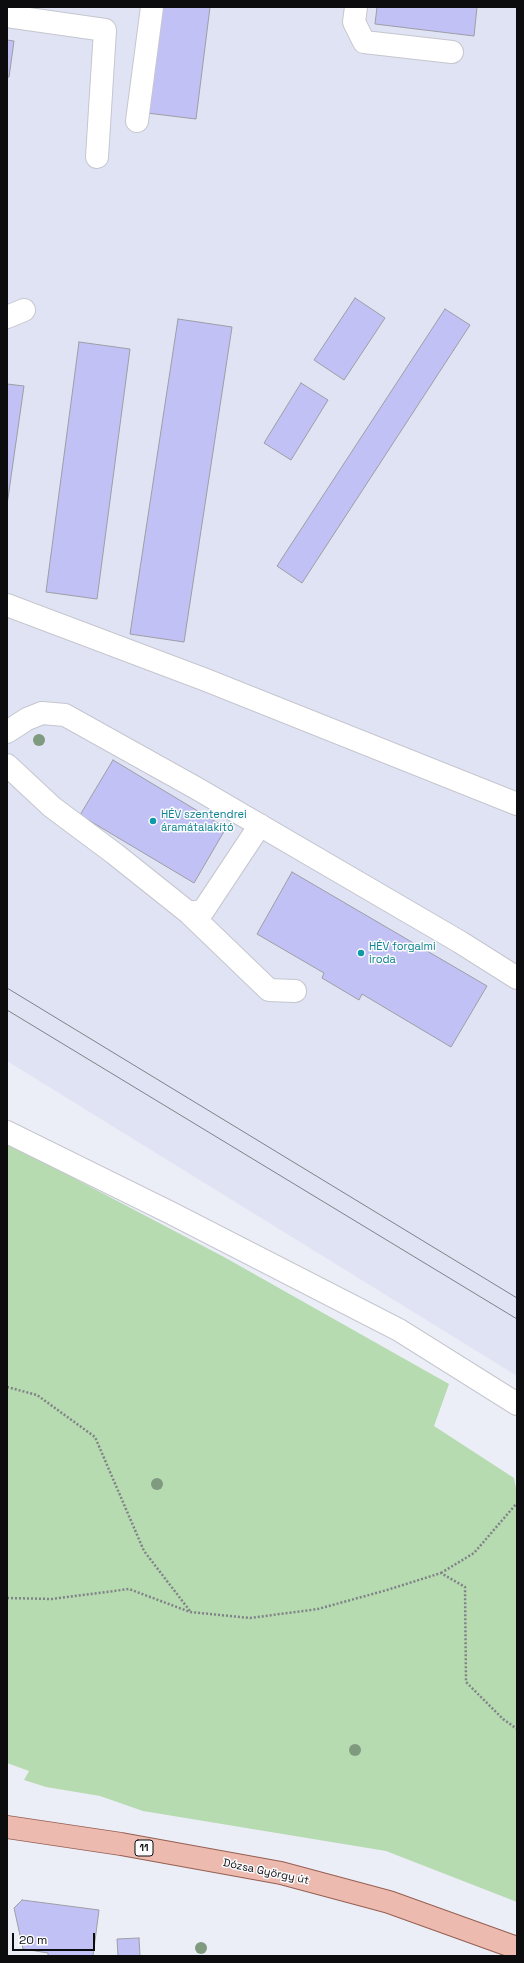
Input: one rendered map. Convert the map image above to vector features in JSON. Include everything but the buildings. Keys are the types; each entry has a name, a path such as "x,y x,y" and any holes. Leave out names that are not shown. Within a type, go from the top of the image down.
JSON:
{"main road":[{"name":"Dózsa György út","path":"7,1827 120,1844 281,1873 389,1902 517,1948"}],"street":[{"path":"137,121 152,7"},
{"path":"356,7 354,22 364,42 452,52"},
{"path":"7,16 105,30 97,157"},
{"path":"7,605 206,680 517,804"},
{"path":"7,732 27,719 42,713 65,715 260,825 460,942 517,978"},
{"path":"7,765 52,807 115,854 189,913 269,990 295,991"},
{"path":"189,913 203,911 260,825"},
{"path":"7,1132 171,1213 399,1330 517,1404"}],"path":[{"path":"7,1387 37,1395 95,1437 144,1551 190,1612"},
{"path":"7,1598 52,1599 129,1590 190,1612 250,1618 318,1609 388,1590 441,1573 474,1553 517,1503"},
{"path":"441,1573 465,1587 466,1682 503,1719 517,1729"}],"shaded area":[{"path":"7,7 517,7 517,1376 7,1061"}],"green space":[{"path":"7,1143 224,1257 449,1384 434,1426 514,1478 517,1494 517,1902 386,1851 143,1811 100,1796 46,1787 24,1780 29,1771 7,1763"}],"tram line":[{"path":"7,988 517,1298"},
{"path":"7,1010 517,1319"}],"place":[{"name":"HÉV szentendrei áramátalakító","path":"153,821"},
{"name":"HÉV forgalmi iroda","path":"361,953"}]}
